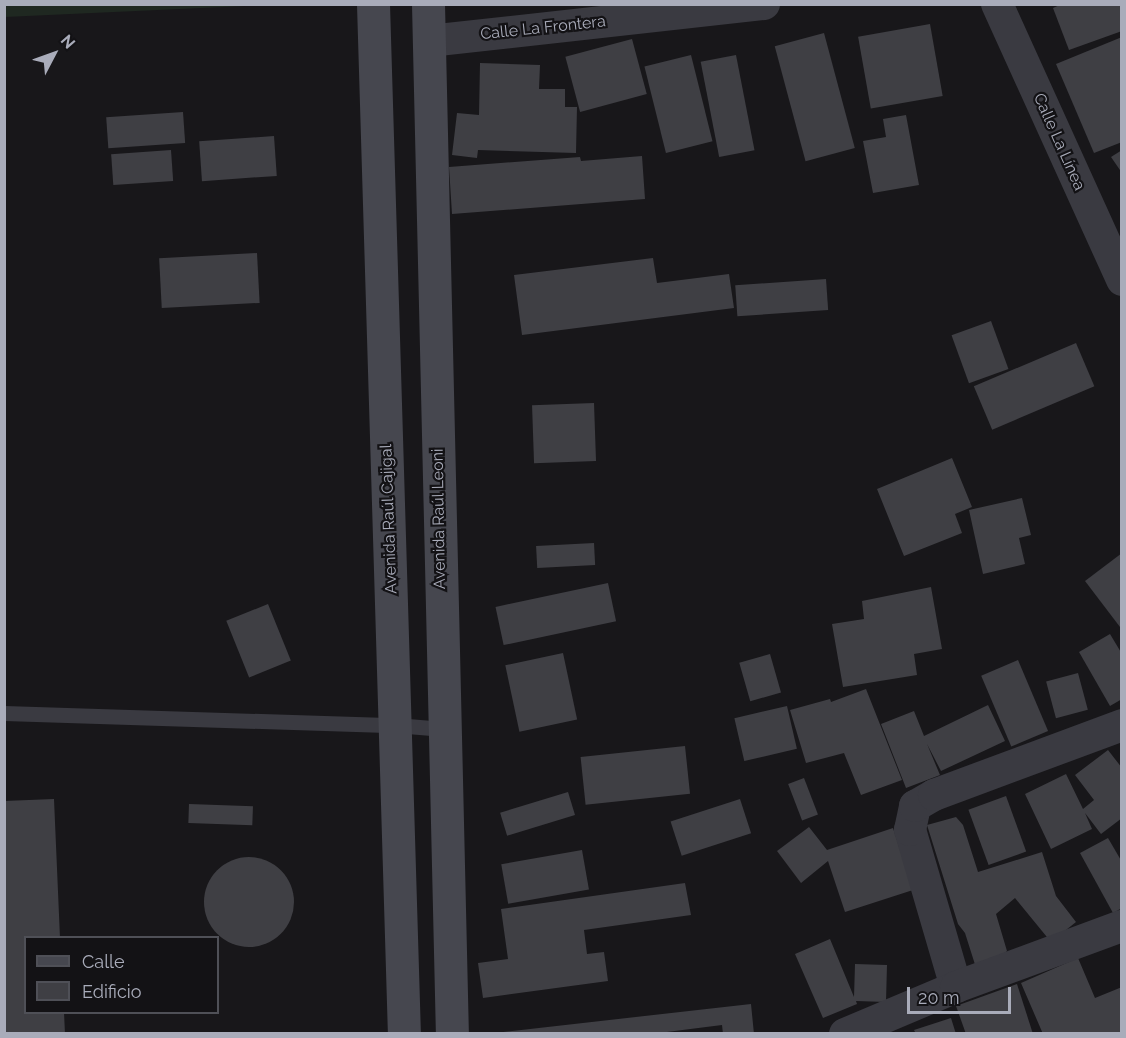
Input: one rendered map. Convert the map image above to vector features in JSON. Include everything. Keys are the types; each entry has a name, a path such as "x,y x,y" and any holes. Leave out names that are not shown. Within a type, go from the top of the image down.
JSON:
{"main road":[{"name":"Avenida Raúl Cajigal","path":"373,4 404,1034"},
{"name":"Avenida Raúl Leoni","path":"428,4 452,1034"}],"street":[{"name":"Calle La Frontera","path":"429,40 764,4"},
{"name":"Calle La Línea","path":"997,4 1122,280"},
{"path":"956,987 910,830 915,806 934,795 1122,725"},
{"path":"845,1034 956,987 1122,927"}],"lane":[{"path":"4,713 395,724 444,729"}],"shaded area":[{"path":"5,4 266,4 266,5 5,17"}],"building":[{"path":"1062,4 1122,4 1122,31 1069,50 1053,8"},
{"path":"930,24 943,96 871,109 858,37"},
{"path":"824,33 855,148 806,161 775,46"},
{"path":"1122,37 1122,142 1094,153 1056,64"},
{"path":"632,39 647,94 580,112 565,57"},
{"path":"691,55 713,141 666,153 644,67"},
{"path":"736,55 755,150 719,157 701,62"},
{"path":"480,63 540,65 539,89 565,89 565,107 577,107 576,153 478,150 477,158 452,155 457,113 479,115"},
{"path":"183,112 185,143 108,148 106,117"},
{"path":"906,115 919,185 873,193 863,141 886,137 883,119"},
{"path":"274,136 277,176 202,181 199,141"},
{"path":"171,150 173,181 113,185 111,154"},
{"path":"1122,150 1122,173 1111,157"},
{"path":"642,156 645,199 452,214 449,167 580,157 581,161"},
{"path":"257,253 260,303 162,308 159,258"},
{"path":"653,258 657,283 729,274 734,308 522,335 514,275"},
{"path":"826,279 828,310 737,316 735,285"},
{"path":"991,321 1008,369 969,383 952,335"},
{"path":"1076,343 1094,386 992,430 974,386"},
{"path":"594,403 596,461 534,463 532,405"},
{"path":"952,458 972,507 955,514 962,533 904,556 877,489"},
{"path":"1022,498 1031,535 1019,538 1025,564 983,574 969,510"},
{"path":"594,543 595,565 537,568 536,546"},
{"path":"1122,553 1122,625 1120,627 1085,581"},
{"path":"608,583 616,621 504,645 496,607"},
{"path":"931,587 942,649 914,654 917,675 843,687 832,624 864,619 862,601"},
{"path":"268,604 291,661 249,677 226,621"},
{"path":"1110,634 1122,654 1122,699 1110,706 1079,652"},
{"path":"563,653 577,720 519,732 505,665"},
{"path":"770,654 781,692 750,701 739,663"},
{"path":"1018,660 1048,731 1011,747 981,676"},
{"path":"1078,673 1088,710 1056,718 1046,682"},
{"path":"866,689 902,780 861,795 844,753 806,763 790,710 830,699 831,702"},
{"path":"988,705 1005,741 941,771 927,744 940,775 906,788 881,724 914,711 924,736"},
{"path":"787,706 797,749 744,761 734,718"},
{"path":"685,746 690,794 586,805 581,757"},
{"path":"1108,750 1122,768 1122,818 1101,834 1085,813 1092,829 1051,849 1025,794 1066,774 1083,809 1094,800 1075,775"},
{"path":"804,778 818,814 802,821 788,784"},
{"path":"568,792 575,815 507,836 500,813"},
{"path":"1006,796 1026,851 989,865 968,810"},
{"path":"54,799 60,936 24,936 24,1014 64,1014 65,1034 4,1034 4,801"},
{"path":"740,799 751,833 682,856 671,822"},
{"path":"189,804 253,806 252,825 188,823"},
{"path":"956,817 963,825 978,872 1042,852 1056,896 1076,922 1051,942 1015,898 996,914 1007,951 978,974 965,933 958,924 927,825"},
{"path":"809,827 827,850 893,828 913,890 845,912 828,861 801,883 777,851"},
{"path":"1108,838 1122,862 1122,908 1113,913 1080,853"},
{"path":"582,850 589,889 508,904 501,864"},
{"path":"249,857 266,861 281,870 290,885 294,902 290,919 281,934 266,943 249,947 232,943 217,934 208,919 204,902 208,885 217,870 232,861"},
{"path":"685,883 691,915 584,930 587,954 604,952 608,981 483,998 478,963 508,959 501,909"},
{"path":"830,939 854,997 855,964 887,965 886,1002 856,1001 857,1004 823,1018 795,954"},
{"path":"1078,958 1095,998 1122,987 1122,1034 1043,1034 1021,983"},
{"path":"1017,984 1033,1034 966,1034 956,1006"},
{"path":"751,1004 754,1034 723,1034 722,1025 651,1034 485,1034"},
{"path":"951,1018 956,1034 916,1034 914,1030"}]}
